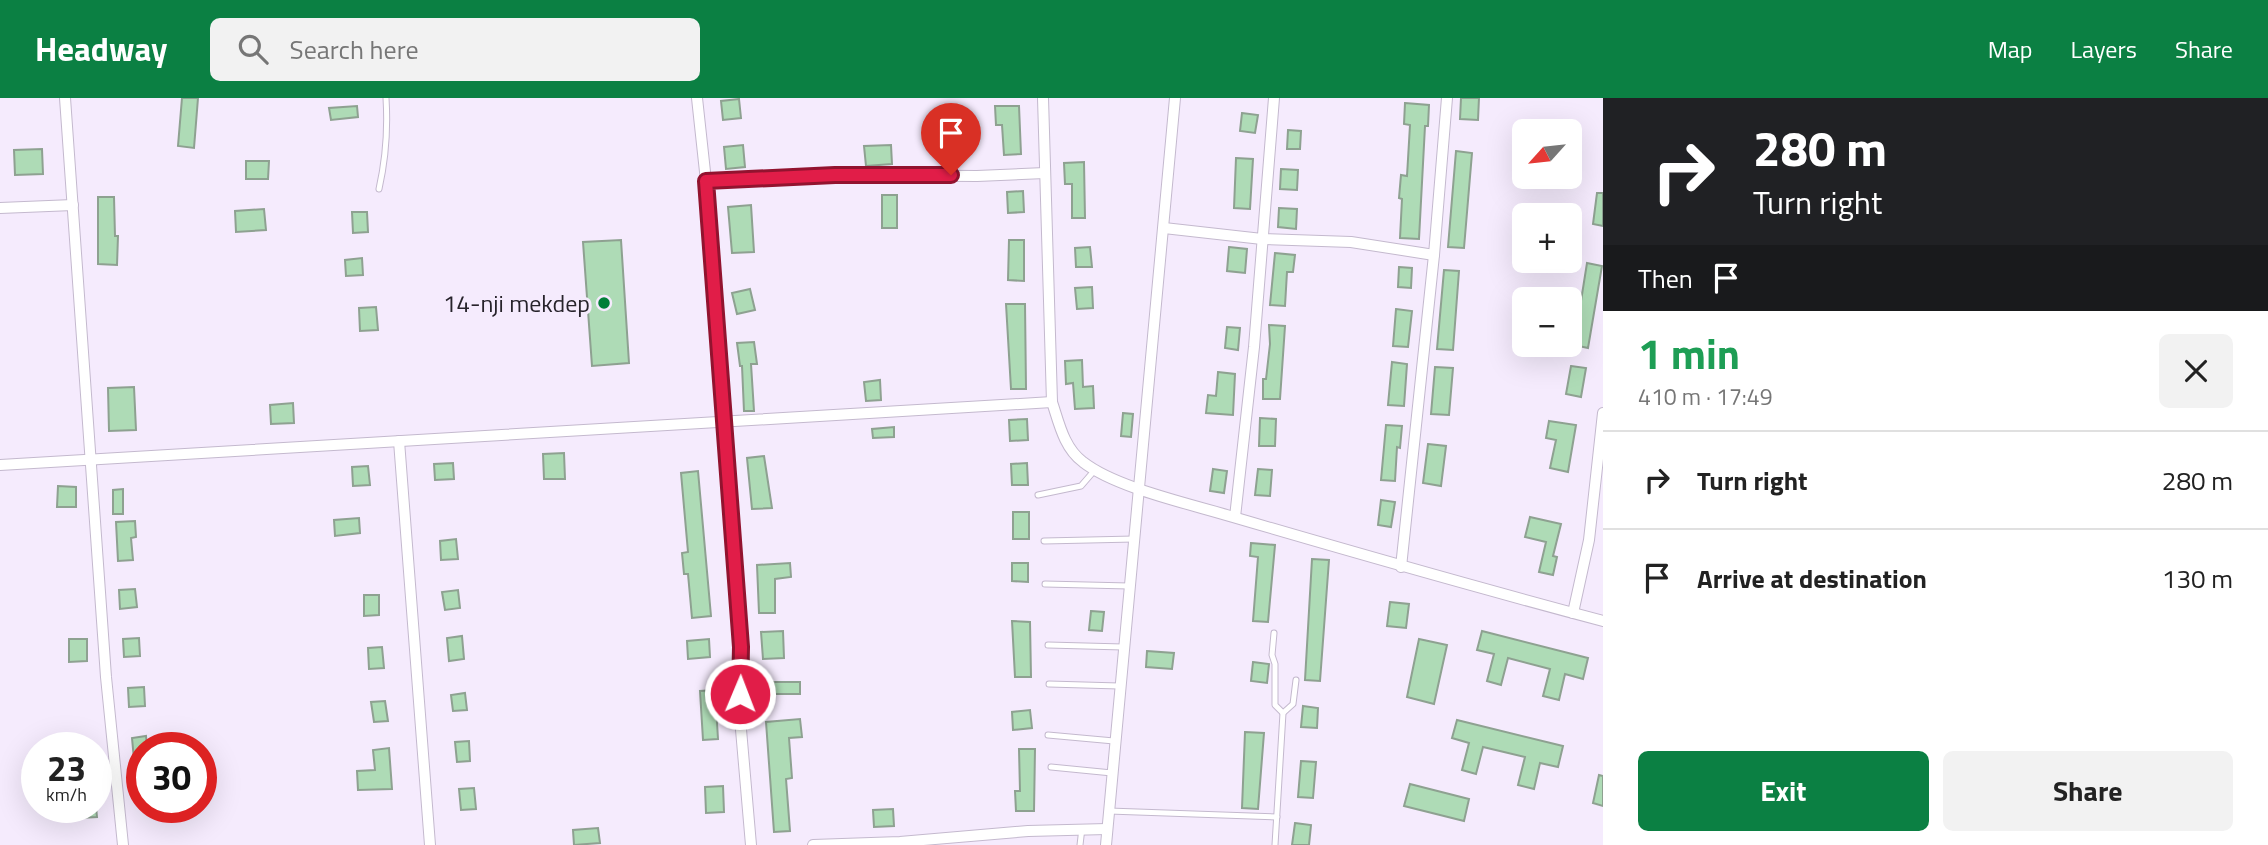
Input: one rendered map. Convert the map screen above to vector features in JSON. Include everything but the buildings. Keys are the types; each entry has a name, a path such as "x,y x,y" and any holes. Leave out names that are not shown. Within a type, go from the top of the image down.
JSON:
{"street":[{"path":"65,98 106,677 122,845"},
{"path":"697,98 706,181 741,647 740,718 751,845"},
{"path":"1043,98 1052,402 1071,450 1081,461 1095,470 1139,488 1401,567 1603,621"},
{"path":"1106,845 1175,98"},
{"path":"1235,517 1254,347 1274,98"},
{"path":"1401,567 1434,255 1447,98"},
{"path":"706,181 835,175 976,176 1045,173"},
{"path":"0,208 73,205"},
{"path":"1164,228 1262,239 1351,242 1434,255"},
{"path":"0,465 1052,402"},
{"path":"1573,613 1589,540 1603,413"},
{"path":"399,441 430,845"},
{"path":"813,845 901,842 1082,828 1107,829"}],"lane":[{"path":"379,189 386,159 386,98"},
{"path":"1038,495 1081,486 1095,470"},
{"path":"1044,541 1134,539"},
{"path":"1045,584 1129,586"},
{"path":"1274,633 1272,655 1275,664 1275,705 1283,713"},
{"path":"1048,645 1123,647"},
{"path":"1275,845 1283,713 1293,704 1296,680"},
{"path":"1049,684 1119,687"},
{"path":"1048,735 1115,741"},
{"path":"1051,767 1112,773"},
{"path":"1109,811 1277,817"},
{"path":"1080,845 1082,828"}],"place":[{"name":"14-nji mekdep","path":"604,303"}],"route":[{"path":"740,694 741,647 706,181 835,175 951,175"}]}
